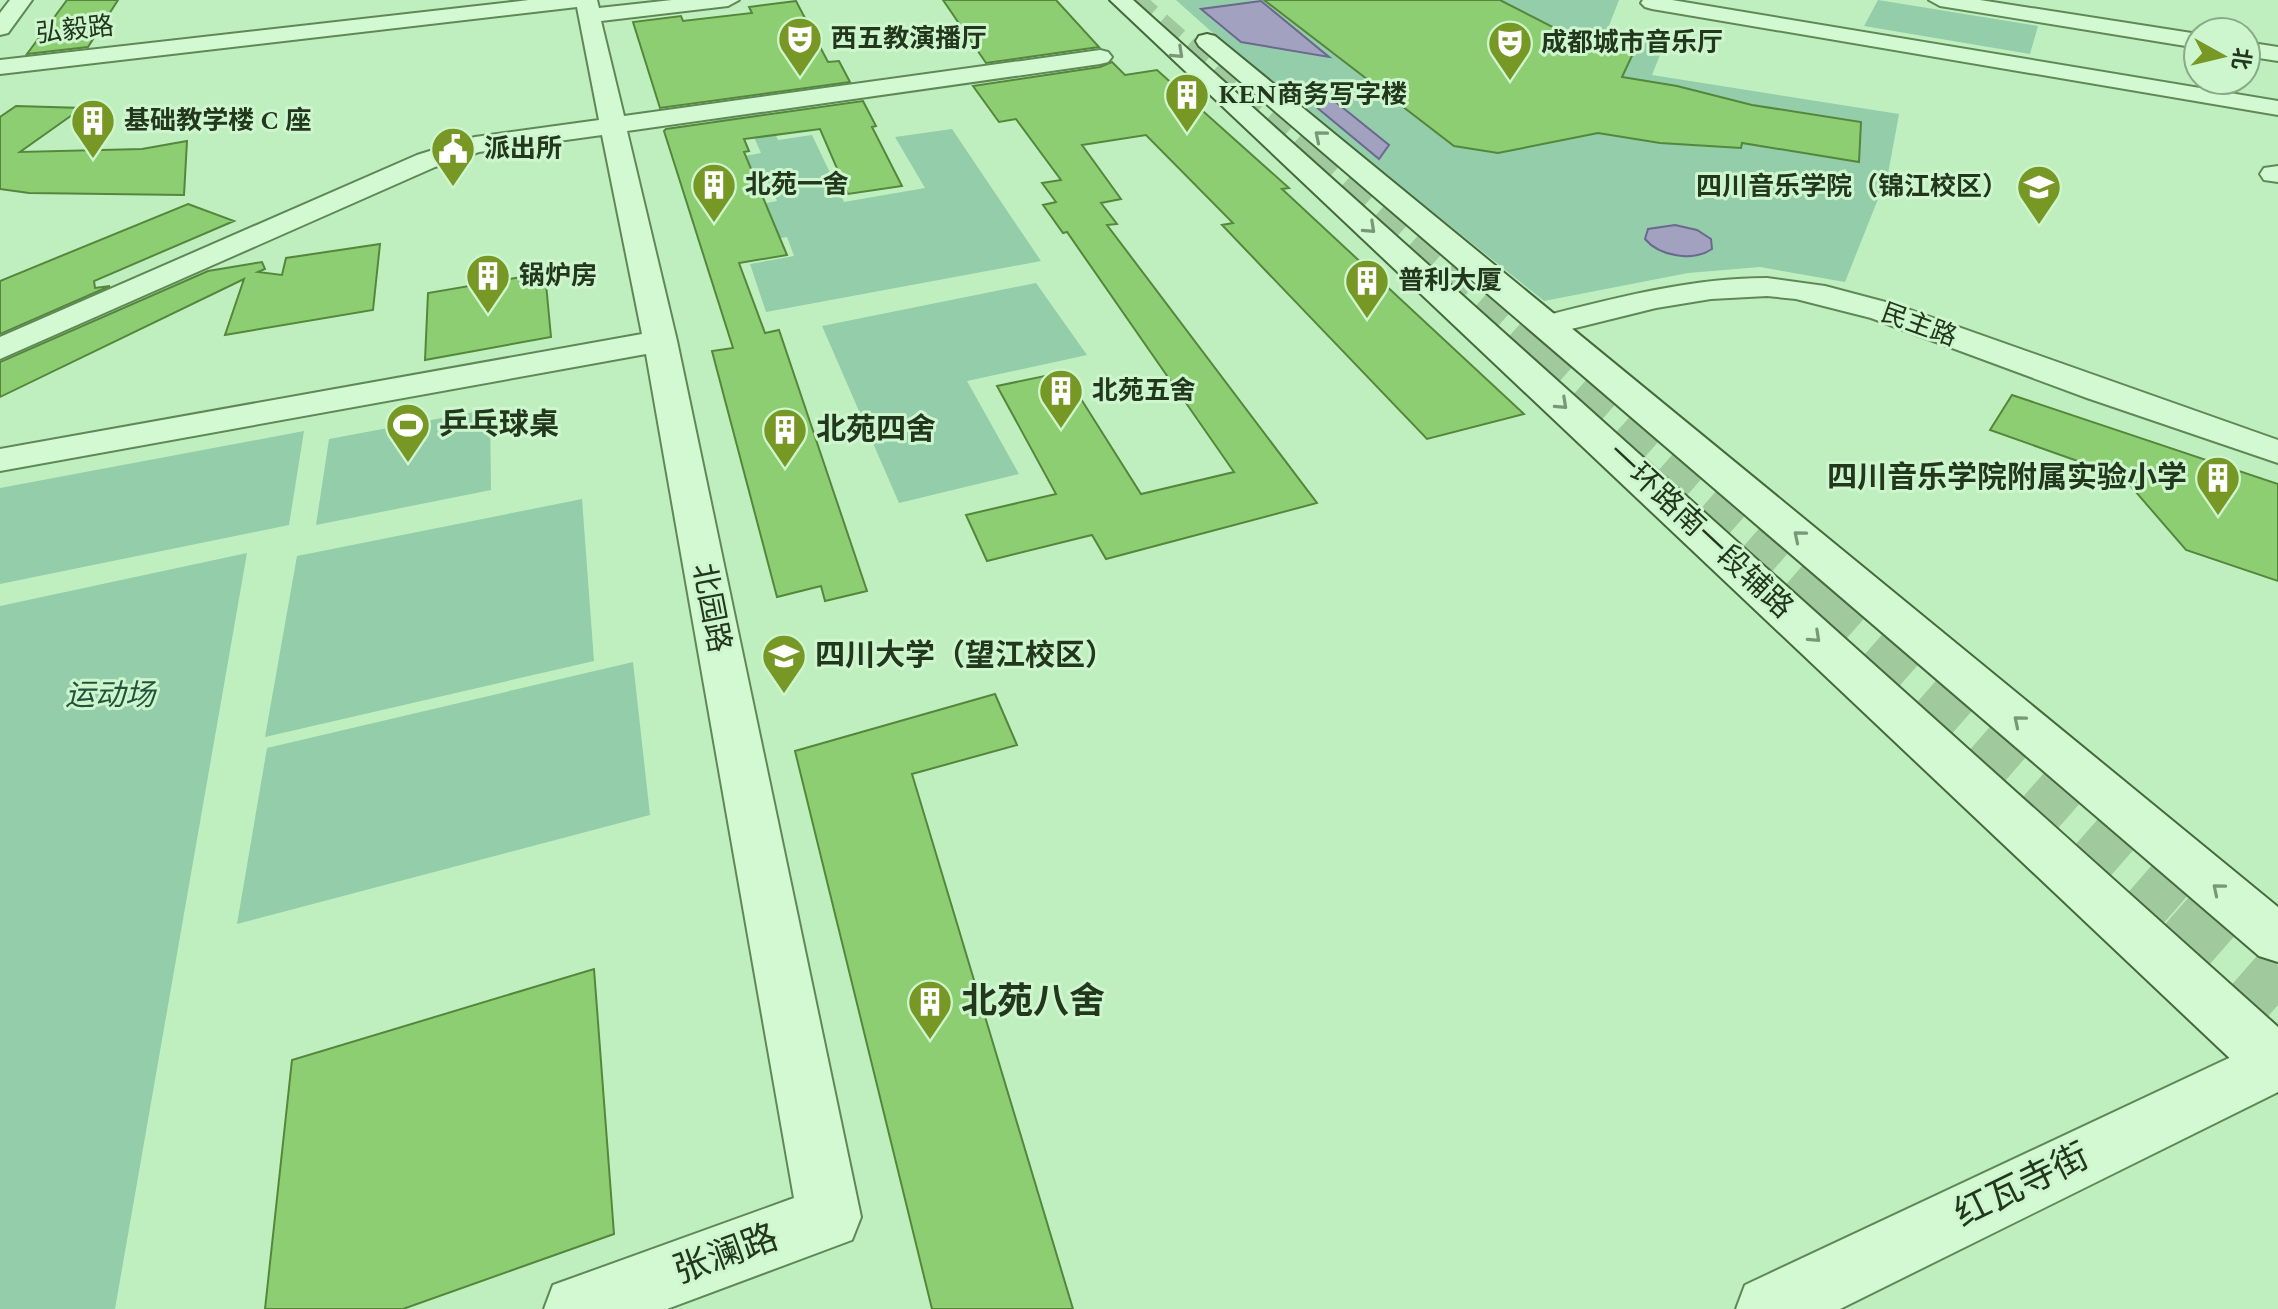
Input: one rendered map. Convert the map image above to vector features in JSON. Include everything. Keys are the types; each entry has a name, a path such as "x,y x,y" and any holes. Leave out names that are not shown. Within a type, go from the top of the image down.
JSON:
{"street":[{"path":"0,28 21,0"},
{"name":"弘毅路","path":"0,67 587,5 728,0"},
{"name":"一环路南一段辅路","path":"1121,0 2277,1063"},
{"name":"一环路南一段辅路","path":"1157,0 2278,939"},
{"path":"1654,0 1652,3 2278,108"},
{"path":"1940,0 2150,22 2182,35"},
{"name":"北园路","path":"587,5 660,341 829,1217"},
{"path":"290,34 298,11"},
{"path":"0,349 426,161 475,145 1100,57"},
{"name":"民主路","path":"1547,325 1701,291 1766,287 1805,291 1889,313 2131,404 2278,452"},
{"path":"0,460 660,341"},
{"name":"红瓦寺街","path":"1769,1309 2277,1063"},
{"name":"张澜路","path":"577,1309 829,1217"}],"green space":[{"path":"1176,0 1619,0 1605,36 1664,45 1652,75 1899,114 1888,174 1845,282 1760,267 1688,273 1544,301 1243,60"},
{"path":"1878,0 2038,26 2030,54 1864,26"},
{"path":"764,109 778,140 812,135 844,202 925,188 895,137 952,129 1041,261 766,312 750,264 794,256 787,237 750,243 738,208 777,201 770,183 733,188 723,160 761,153 754,137 722,141 714,117"},
{"path":"1036,283 1087,355 967,381 1019,474 899,503 822,326"},
{"name":"乒乓球桌","path":"490,409 491,490 316,525 329,439"},
{"path":"304,431 289,525 0,584 0,488"},
{"path":"582,499 594,661 265,737 297,556"},
{"name":"运动场","path":"247,553 115,1309 0,1309 0,606"},
{"path":"633,662 650,815 237,924 267,748"}],"water":[{"path":"1261,1 1329,57 1241,42 1201,9"},
{"path":"1291,86 1322,91 1389,145 1379,159"},
{"path":"1675,225 1697,230 1711,239 1712,249 1695,255 1677,255 1659,250 1645,239 1648,229"}],"building":[{"path":"67,0 118,0 88,47 27,54"},
{"path":"943,0 1056,0 1099,47 986,63"},
{"name":"成都城市音乐厅","path":"1264,0 1500,0 1570,36 1637,45 1622,77 1677,86 1752,105 1861,122 1859,162 1742,143 1741,148 1660,143 1598,133 1498,153 1454,146"},
{"path":"796,1 828,62 839,61 850,82 660,108 633,22 681,16 683,21 752,13 749,7"},
{"path":"1112,62 1125,75 1157,70 1289,188 1282,189 1524,414 1427,439 1222,225 1233,223 1146,135 1082,145 1121,199 1101,203 1117,224 1107,225 1317,503 1106,559 1092,535 987,561 966,515 1056,494 997,386 1064,372 1141,494 1234,472 1067,232 1063,233 1043,205 1056,202 1042,183 1061,180 1016,119 999,122 973,86 1100,67"},
{"path":"863,101 876,126 872,127 902,186 848,194 820,129 744,139 749,151 744,152 787,255 739,263 765,333 779,330 867,591 825,601 821,586 777,597 712,351 733,348 664,131"},
{"name":"基础教学楼 C 座","path":"16,106 82,108 20,152 142,149 187,141 184,195 29,193 0,189 0,117"},
{"path":"188,204 234,221 94,281 95,288 110,286 0,334 0,281"},
{"path":"380,244 373,310 225,335 244,279 0,397 0,362 208,271 262,262 265,269 258,272 282,275 286,258"},
{"name":"锅炉房","path":"545,273 551,337 425,360 428,293"},
{"name":"四川音乐学院附属实验小学","path":"2012,395 2278,484 2278,581 2186,550 2123,477 1990,430"},
{"name":"北苑八舍","path":"995,694 1017,745 912,774 1073,1309 932,1309 795,751"},
{"path":"594,969 614,1234 403,1309 265,1309 292,1060"}],"tunnel":[{"path":"1132,0 1312,157"},
{"path":"1309,155 1536,355"},
{"path":"1534,353 1820,603"},
{"path":"1817,601 2176,916"},
{"path":"2174,914 2278,1005"}],"place":[{"name":"西五教演播厅","path":"800,78"},
{"name":"成都城市音乐厅","path":"1510,82"},
{"name":"KEN商务写字楼","path":"1187,134"},
{"name":"基础教学楼 C 座","path":"93,160"},
{"name":"派出所","path":"453,188"},
{"name":"北苑一舍","path":"714,224"},
{"name":"四川音乐学院（锦江校区）","path":"2039,226"},
{"name":"锅炉房","path":"488,315"},
{"name":"普利大厦","path":"1367,320"},
{"name":"北苑五舍","path":"1061,430"},
{"name":"乒乓球桌","path":"408,464"},
{"name":"北苑四舍","path":"785,469"},
{"name":"四川音乐学院附属实验小学","path":"2218,517"},
{"name":"四川大学（望江校区）","path":"784,695"},
{"name":"北苑八舍","path":"930,1041"}]}
